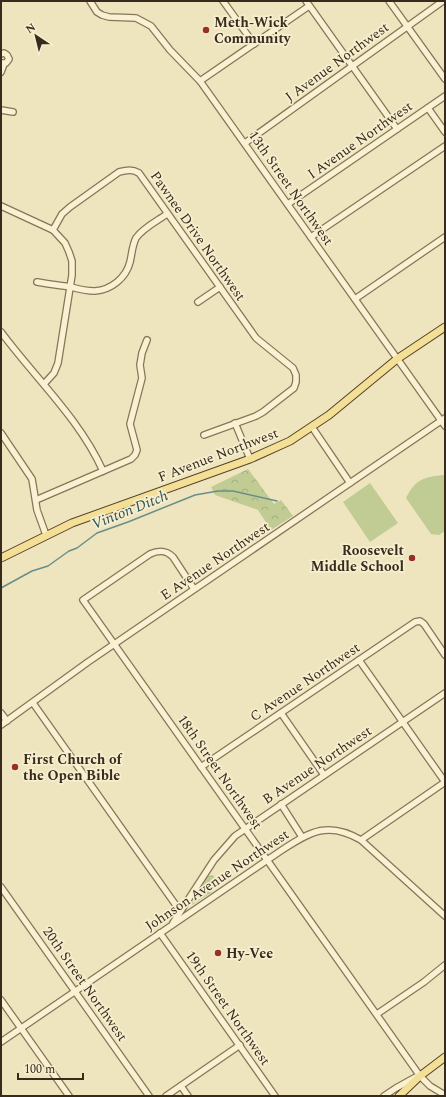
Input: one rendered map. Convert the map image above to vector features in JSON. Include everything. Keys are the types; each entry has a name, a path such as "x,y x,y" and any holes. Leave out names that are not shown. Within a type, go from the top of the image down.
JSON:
{"main road":[{"name":"F Avenue Northwest","path":"1,558 79,520 250,459 290,441 312,427 398,359 445,327"},
{"path":"399,1096 420,1076 445,1057"}],"street":[{"name":"13th Street Northwest","path":"90,1 97,12 102,15 109,17 136,18 151,26 170,50 200,81 443,420 445,426"},
{"path":"223,1 254,44"},
{"path":"389,1 445,79"},
{"name":"J Avenue Northwest","path":"245,143 443,1"},
{"path":"200,81 254,44 308,3 397,129"},
{"path":"1,54 6,54 9,58 8,61 3,64 1,72"},
{"name":"I Avenue Northwest","path":"288,204 445,96"},
{"path":"428,108 445,132"},
{"path":"1,110 13,112"},
{"path":"311,237 445,146"},
{"name":"Pawnee Drive Northwest","path":"53,230 62,214 119,172 126,170 134,171 139,174 256,338 293,368 296,375 294,388 288,393 256,416 235,423"},
{"path":"1,206 53,230 65,243 72,261 71,287 58,363 54,373 44,384"},
{"path":"37,282 95,291 106,289 118,282 126,273 136,239 142,232 167,214"},
{"path":"355,299 445,237"},
{"path":"198,302 220,287"},
{"path":"1,332 18,356 56,399 95,452 103,471"},
{"path":"36,500 131,459 135,455 137,450 130,424 142,378 140,365 142,353 147,340"},
{"name":"E Avenue Northwest","path":"1,725 33,703 61,680 443,420"},
{"path":"204,435 235,423 250,459"},
{"path":"312,427 350,483"},
{"path":"1,434 32,479 37,510 46,535"},
{"name":"18th Street Northwest","path":"194,590 173,557 169,554 157,551 150,554 83,600 420,1076 430,1086 445,1095"},
{"name":"C Avenue Northwest","path":"201,767 415,622 420,621 424,624 445,654"},
{"path":"358,660 445,782 361,840"},
{"name":"B Avenue Northwest","path":"172,925 214,860 235,836 445,693"},
{"path":"33,703 180,911"},
{"path":"1,713 7,721"},
{"path":"281,713 324,775"},
{"path":"281,804 302,837"},
{"name":"Johnson Avenue Northwest","path":"1,1042 267,860 302,837 313,832 331,830 351,834 361,840 445,916"},
{"name":"20th Street Northwest","path":"1,887 149,1096"},
{"name":"19th Street Northwest","path":"160,933 276,1096"},
{"path":"377,1014 424,982 445,965"},
{"path":"1,1000 69,1096"},
{"path":"166,1096 240,1046"},
{"path":"384,1096 420,1076"},
{"path":"181,1086 188,1096"}],"green space":[{"path":"248,469 274,504 281,500 293,516 271,530 258,510 215,495 211,487"},
{"path":"443,475 445,476 445,531 439,535 431,534 406,498 416,483 420,480"},
{"path":"370,483 398,523 370,542 343,502"},
{"path":"213,875 215,878 212,883 212,892 192,905 191,902 208,876"}],"waterway":[{"name":"Vinton Ditch","path":"1,588 32,571 48,566 69,551 77,548 97,533 195,495 218,491 233,491 277,501"}],"place":[{"name":"Meth-Wick Community","path":"206,30"},
{"name":"Roosevelt Middle School","path":"412,558"},
{"name":"First Church of the Open Bible","path":"15,767"},
{"name":"Hy-Vee","path":"218,953"}]}
